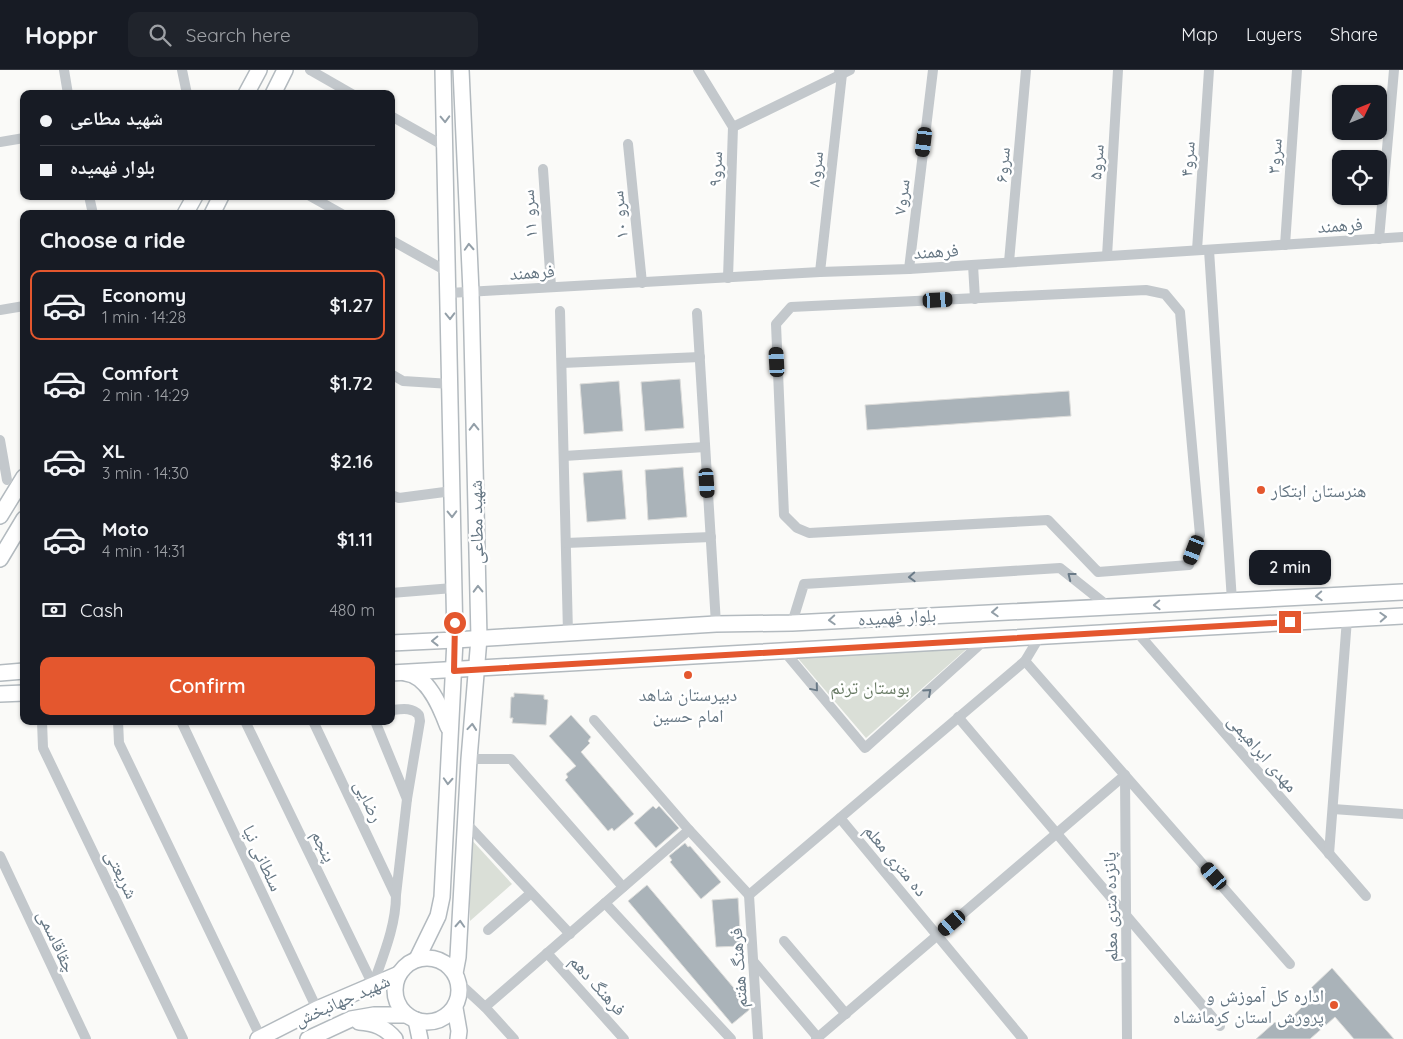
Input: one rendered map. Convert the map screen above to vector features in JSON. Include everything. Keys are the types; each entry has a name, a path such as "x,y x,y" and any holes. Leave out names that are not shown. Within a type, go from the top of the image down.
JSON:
{"street":[{"path":"64,70 67,90"},
{"path":"182,70 186,90"},
{"path":"248,90 259,70"},
{"path":"275,90 285,70"},
{"path":"310,70 345,90"},
{"name":"شهید مطاعی","path":"457,978 469,759 478,669 479,638 471,292 461,70"},
{"name":"سرو۹","path":"698,70 733,127 728,278"},
{"name":"سرو۷","path":"909,269 933,70"},
{"name":"سرو۶","path":"1010,262 1026,70"},
{"name":"سرو۵","path":"1107,256 1118,70"},
{"name":"سرو۴","path":"1197,250 1209,70"},
{"name":"سرو۳","path":"1285,245 1296,70"},
{"path":"1378,238 1394,70"},
{"name":"شهید مطاعی","path":"417,959 438,916 442,897 455,640 446,147 442,71"},
{"path":"733,127 844,71"},
{"name":"سرو۸","path":"820,272 844,71"},
{"path":"395,118 446,147"},
{"path":"0,142 20,139"},
{"name":"سرو ۱۰","path":"628,144 642,283"},
{"name":"۱۱ سرو","path":"542,169 551,286"},
{"path":"317,200 335,210"},
{"name":"فرهمند","path":"449,293 551,286 909,269 1403,237"},
{"path":"395,242 448,272"},
{"path":"1209,250 1232,601"},
{"path":"973,265 975,299"},
{"path":"1146,290 1165,294 1180,312 1200,535 1189,565 1098,572 1048,520 808,533 797,528 784,515 776,324 791,308 975,299 1146,290"},
{"path":"0,310 20,307"},
{"path":"560,311 568,633"},
{"path":"698,313 716,624"},
{"path":"562,363 700,356"},
{"path":"395,376 403,381 451,384"},
{"path":"0,440 12,481 0,517 20,524"},
{"path":"564,456 705,447"},
{"path":"395,496 399,498 452,491"},
{"path":"0,559 20,526"},
{"path":"566,543 710,537"},
{"path":"792,622 804,584 1060,568 1109,607"},
{"path":"395,593 453,588"},
{"name":"بلوار فهمیده","path":"395,643 716,624 792,622 1403,592"},
{"name":"بلوار فهمیده","path":"395,673 1403,616"},
{"path":"1329,854 1347,619"},
{"name":"مهدی ابراهیمی","path":"1136,631 1366,896"},
{"path":"594,720 688,830 749,895 1025,661 1040,636"},
{"path":"784,651 865,748 986,639"},
{"path":"1025,661 1290,964"},
{"path":"0,673 20,671"},
{"path":"395,673 408,673 428,687 439,705 450,732"},
{"path":"0,694 20,693"},
{"path":"373,985 396,910 407,799 419,715 415,710 395,710"},
{"path":"958,717 1220,1026"},
{"name":"شریعتی","path":"42,725 43,748 183,1039"},
{"path":"118,725 119,743 260,1038"},
{"name":"سلطانی نیا","path":"183,725 317,1009"},
{"name":"پنجم","path":"247,725 373,985"},
{"name":"رضایی","path":"315,725 396,895"},
{"path":"377,725 407,799"},
{"path":"469,759 511,759 623,887"},
{"path":"753,961 817,1039 1125,775"},
{"name":"پانزده متری معلم","path":"1125,775 1127,1039"},
{"path":"1333,809 1403,814"},
{"name":"ده متری معلم","path":"840,818 1023,1039"},
{"path":"466,823 570,934"},
{"path":"485,1007 688,830"},
{"name":"چقاقاسمی","path":"0,856 86,1039"},
{"path":"488,930 531,893"},
{"name":"فرهنگ هفتم","path":"749,895 758,1039"},
{"path":"605,902 731,1039"},
{"path":"784,941 846,1014"},
{"name":"فرهنگ دهم","path":"547,953 624,1039"},
{"path":"420,1039 411,1018 399,1006 396,996 396,984 399,974 410,963 417,959 434,958 442,961 514,1039"},
{"name":"شهید جهانبخش","path":"260,1038 317,1009 399,974"},
{"path":"457,978 460,992 455,1008 458,1039"},
{"path":"411,1018 427,1022 438,1021 455,1008"},
{"name":"شهید جهانبخش","path":"308,1039 350,1019 374,1015 411,1018"},
{"path":"338,1024 354,1022 374,1023 386,1030 395,1039"}],"green space":[{"name":"بوستان ترنم","path":"970,646 866,738 796,656"},
{"path":"469,837 512,884 470,921"}],"building":[{"path":"680,379 684,428 645,431 641,382"},
{"path":"619,381 623,431 584,434 580,384"},
{"path":"1069,391 1071,416 867,430 865,405"},
{"path":"683,467 687,517 648,520 645,470"},
{"path":"622,470 626,519 587,522 583,473"},
{"path":"514,693 544,695 544,699 548,700 546,725 512,723 513,718 510,718 511,697 514,697"},
{"path":"571,715 591,737 588,741 590,743 581,752 634,814 614,831 612,828 608,831 565,780 568,777 566,774 576,766 549,736"},
{"path":"653,806 656,809 659,806 679,828 656,848 634,823"},
{"path":"685,843 688,847 690,846 721,882 701,899 670,862 672,860 669,856"},
{"path":"647,885 749,1006 749,1010 732,1024 628,901"},
{"path":"738,898 741,946 716,947 712,900"},
{"name":"اداره کل آموزش و پرورش استان کرمانشاه","path":"1332,968 1394,1039 1354,1039 1335,1017 1310,1039 1256,1039 1275,1022 1281,1028 1315,994 1310,989"}],"place":[{"name":"هنرستان ابتکار","path":"1261,490"},
{"name":"دبیرستان شاهد امام حسین","path":"688,675"},
{"name":"اداره کل آموزش و پرورش استان کرمانشاه","path":"1334,1005"}],"route":[{"path":"455,623 454,671 1290,622"}]}
